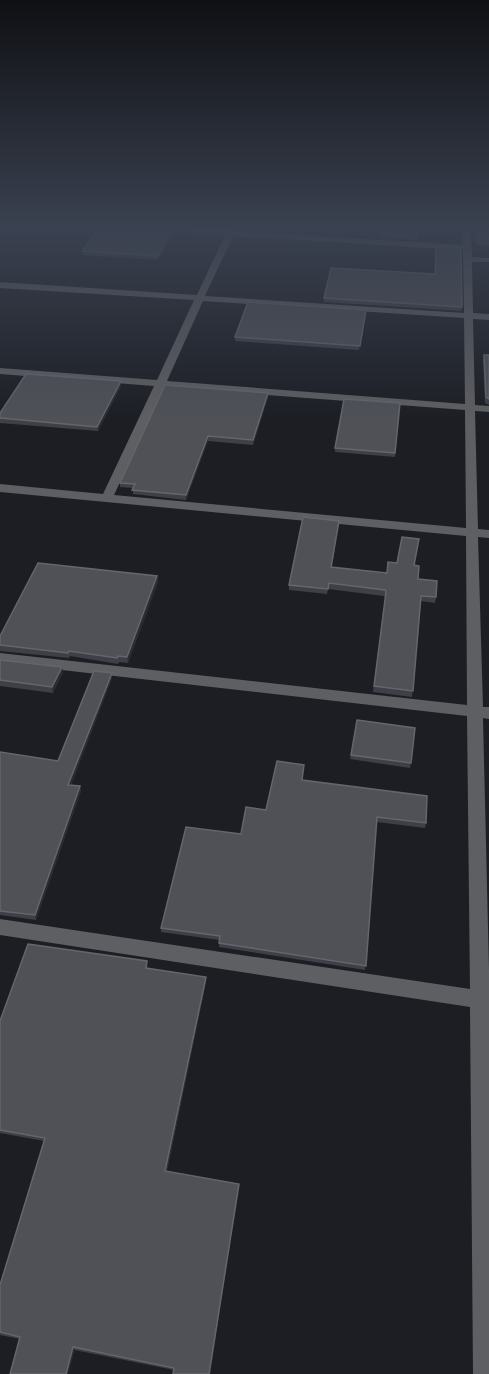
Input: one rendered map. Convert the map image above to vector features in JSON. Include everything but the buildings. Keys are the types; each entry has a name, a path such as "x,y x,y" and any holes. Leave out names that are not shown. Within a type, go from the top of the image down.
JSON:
{"street":[{"path":"125,293 489,317"},
{"path":"107,498 202,293"},
{"path":"468,293 470,407 480,533 486,1374"},
{"path":"0,371 489,409"},
{"path":"0,488 480,533"},
{"path":"0,658 482,712"},
{"path":"0,927 485,1001"}]}
